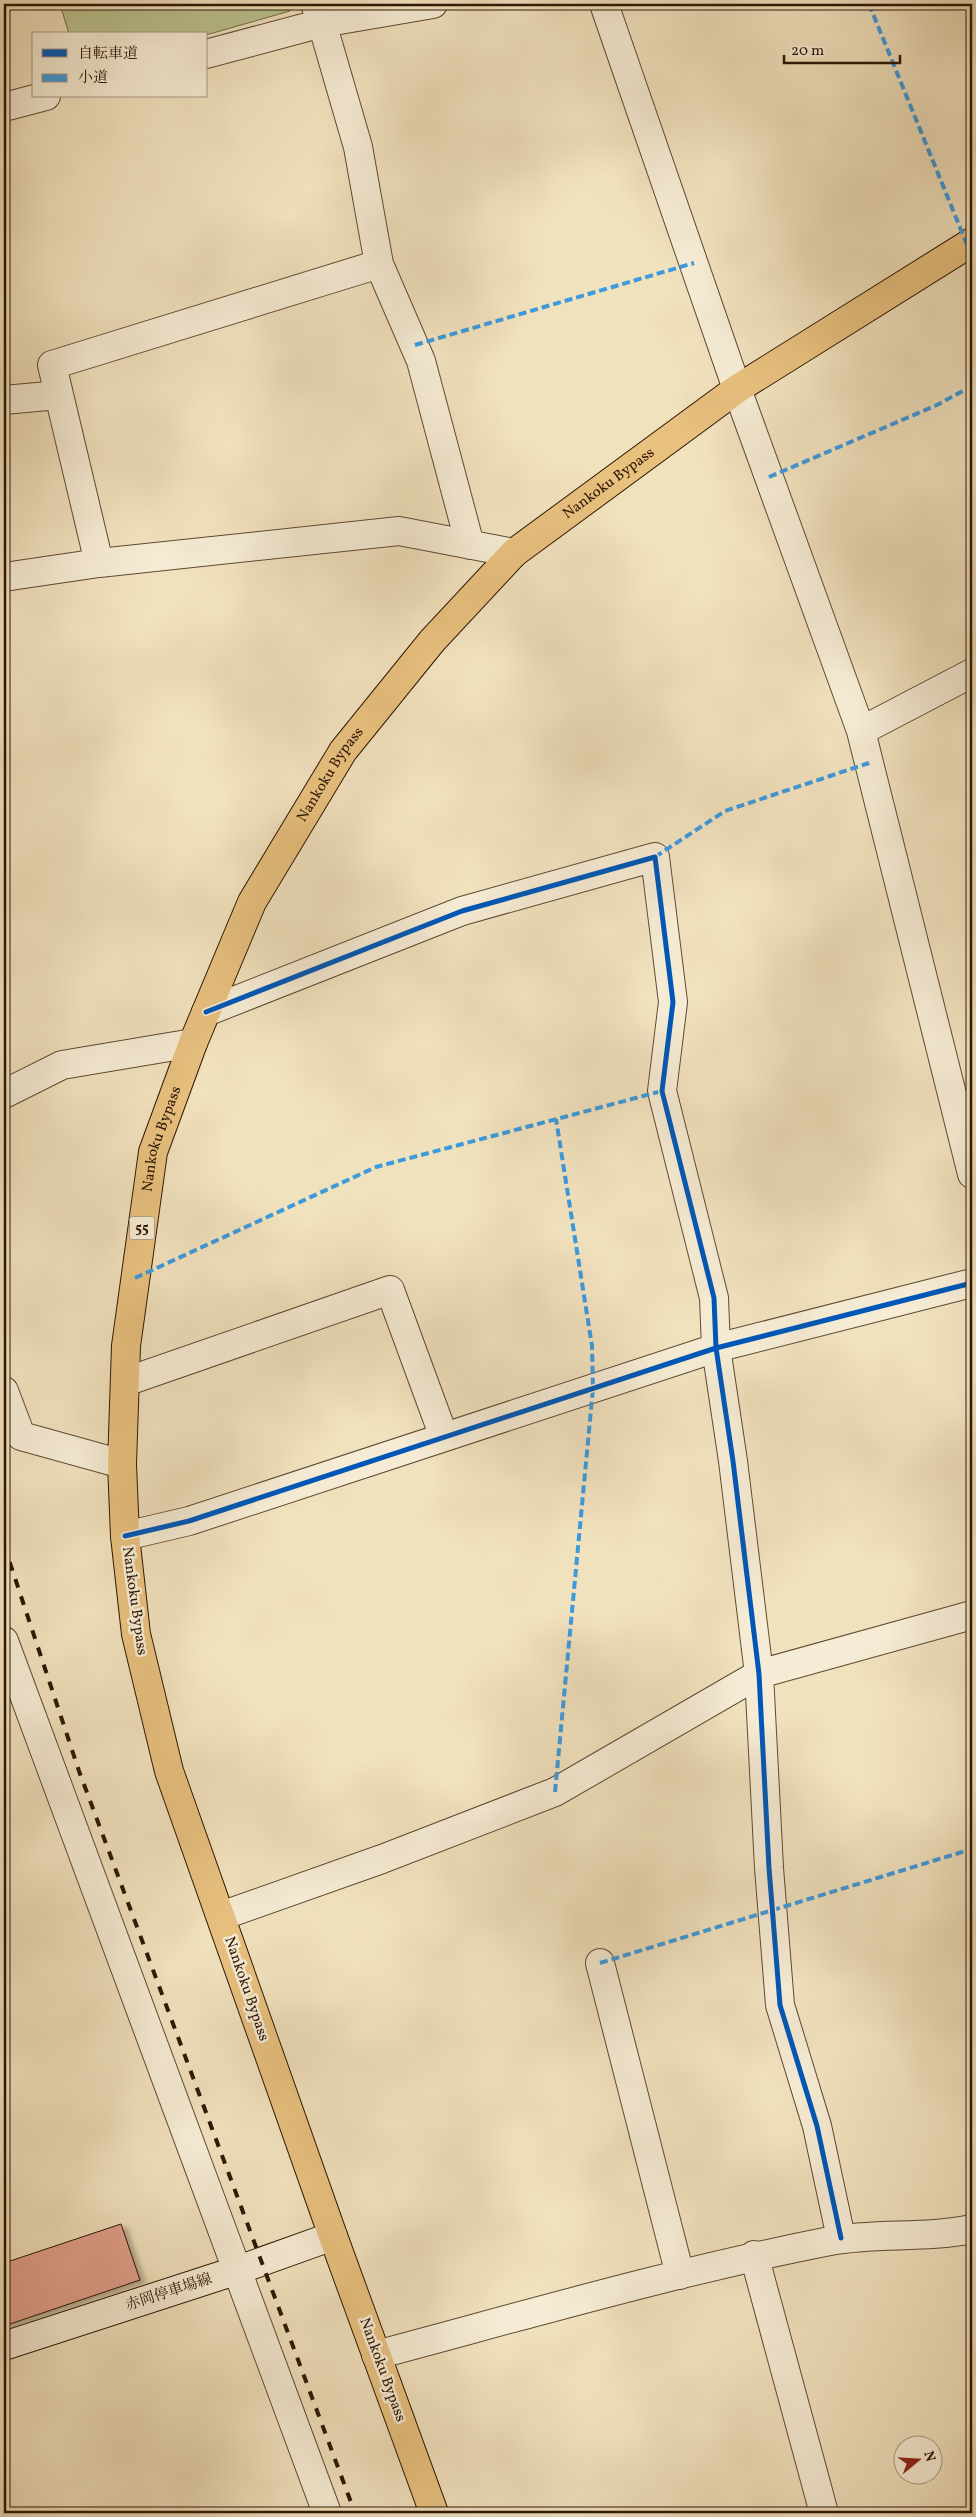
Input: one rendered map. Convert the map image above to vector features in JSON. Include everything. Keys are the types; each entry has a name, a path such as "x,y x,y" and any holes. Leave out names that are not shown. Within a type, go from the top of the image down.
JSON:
{"highway":[{"name":"Nankoku Bypass","path":"434,2513 333,2236 169,1772 136,1634 125,1536 122,1464 126,1346 153,1152 193,1043 252,902 343,751 432,641 514,554 737,389 972,242"}],"street":[{"path":"208,53 318,13 433,4"},
{"path":"604,4 737,389 861,731 972,1174"},
{"path":"318,13 358,147 379,264 421,361 470,545"},
{"path":"4,107 38,98"},
{"path":"98,563 52,365 379,264"},
{"path":"4,400 59,395"},
{"path":"4,578 98,563 399,531 514,554"},
{"path":"861,731 972,673"},
{"path":"206,1012 462,911 655,857 673,1002 662,1090 714,1298 716,1348 733,1461 759,1674 769,1868 780,2005 817,2126 841,2238"},
{"path":"4,1094 62,1065 193,1043"},
{"path":"125,1536 189,1521 716,1348 972,1283"},
{"path":"125,1382 390,1290 444,1437"},
{"path":"4,1391 21,1436 122,1464"},
{"path":"221,1916 382,1859 556,1792 759,1674 972,1615"},
{"path":"4,1641 238,2270 321,2512"},
{"path":"600,1963 680,2275"},
{"path":"376,2355 754,2255 841,2238 952,2233 972,2229"},
{"name":"赤岡停車場線","path":"4,2346 238,2270 333,2236"},
{"path":"754,2255 824,2513"}],"green space":[{"path":"60,4 287,4 290,11 208,34 208,32 68,32"}],"building":[{"path":"121,2224 140,2280 4,2326 4,2263"}],"railway":[{"path":"4,1545 79,1771 355,2513"}],"marked path":[{"path":"869,4 972,257"},
{"path":"415,345 694,263"},
{"path":"769,477 937,405 972,386"},
{"path":"655,857 725,811 869,763"},
{"path":"135,1278 376,1167 662,1091"},
{"path":"555,1792 593,1388 592,1346 556,1119"},
{"path":"600,1963 972,1849"}],"cycle path":[{"path":"206,1012 462,911 655,857 673,1002 662,1091 714,1298 716,1348 972,1283"},
{"path":"125,1536 189,1521 716,1348 733,1461 759,1674 769,1868 780,2005 817,2126 841,2238"}]}
